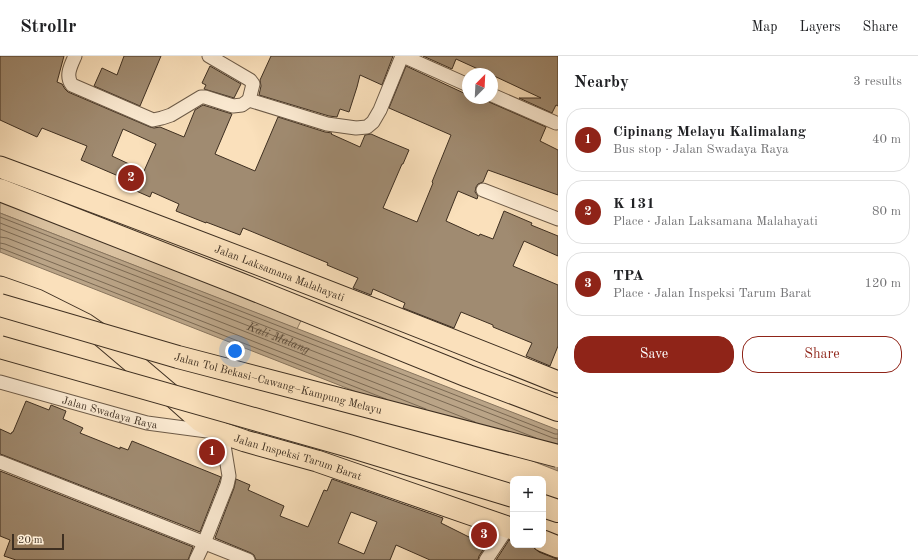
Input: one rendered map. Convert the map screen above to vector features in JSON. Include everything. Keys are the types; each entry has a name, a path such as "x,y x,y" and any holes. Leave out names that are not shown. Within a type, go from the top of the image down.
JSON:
{"highway":[{"path":"0,190 240,284 468,376 558,410"},
{"name":"Jalan Tol Bekasi–Cawang–Kampung Melayu","path":"0,305 178,357 558,456"},
{"path":"0,346 350,446 510,495"},
{"path":"546,507 558,512"}],"main road":[{"name":"Jalan Laksamana Malahayati","path":"0,167 144,221 558,382"},
{"name":"Jalan Inspeksi Tarum Barat","path":"0,287 38,300 85,324 159,384 199,420 222,433 317,461 510,528"},
{"path":"546,542 558,547"}],"street":[{"path":"75,56 69,77 69,81 72,85 153,120 171,114 205,96 233,106 242,105 249,100 253,84 250,80 208,56"},
{"path":"249,100 327,124 356,128 368,127 373,122 380,110 402,56 462,82"},
{"path":"498,98 557,123"},
{"path":"483,190 558,219"},
{"name":"Jalan Swadaya Raya","path":"0,382 147,423 222,433"},
{"path":"196,560 227,485 229,476 222,433"},
{"path":"0,462 248,560"},
{"path":"486,560 510,528"}],"shaded area":[{"path":"0,190 306,310 297,329 0,213"}],"water":[{"name":"Kali Malang","path":"0,213 558,430 558,471 0,252"}],"building":[{"path":"0,56 64,56 57,82 62,84 68,92 150,127 160,127 184,137 195,110 203,105 232,114 215,154 255,171 278,117 332,133 331,134 360,147 365,135 371,134 409,150 383,208 417,222 451,135 389,108 406,66 462,92 462,104 494,104 546,127 540,141 558,150 558,195 488,170 483,182 478,184 476,187 475,192 478,196 477,199 458,191 446,221 479,236 480,234 493,239 504,211 532,223 531,225 558,236 558,256 524,241 513,266 558,285 558,346 550,366 526,356 532,343 493,327 493,325 461,312 454,328 403,308 405,303 373,289 371,295 353,288 358,278 327,265 328,263 243,228 240,235 176,211 179,204 152,192 150,197 134,190 132,192 119,186 123,178 81,160 87,146 42,128 37,137 0,120","holes":["123,129 156,144 144,171 112,156"]},
{"path":"124,56 161,56 140,106 94,86 102,68 117,75"},
{"path":"271,56 393,56 382,85 360,75 349,112 340,109 337,117 329,116 259,95 261,86 260,80"},
{"path":"423,56 558,56 558,106 556,105 552,113 519,98 541,98 498,78 498,68 476,68 456,59 452,69"},
{"path":"210,66 241,84 234,98 204,89 206,85 202,83"},
{"path":"26,401 49,410 51,405 66,411 63,419 83,428 80,433 120,449 120,447 128,450 132,441 221,477 200,532 0,454 0,429 11,434 13,432"},
{"path":"0,471 193,547 188,560 16,560 4,556 10,540 0,536"},
{"path":"236,479 250,485 248,490 284,506 280,516 308,527 324,490 327,491 332,479 443,518 441,523 471,538 476,529 493,535 479,556 478,560 430,560 396,545 390,560 256,560 254,555 251,553 215,538","holes":["351,512 377,522 364,554 338,543"]},
{"path":"509,540 510,548 534,548 539,552 558,559 558,560 496,560"}],"place":[{"name":"K 131","path":"131,178"},
{"name":"Cipinang Melayu Kalimalang","path":"212,452"},
{"name":"TPA","path":"484,535"}]}
